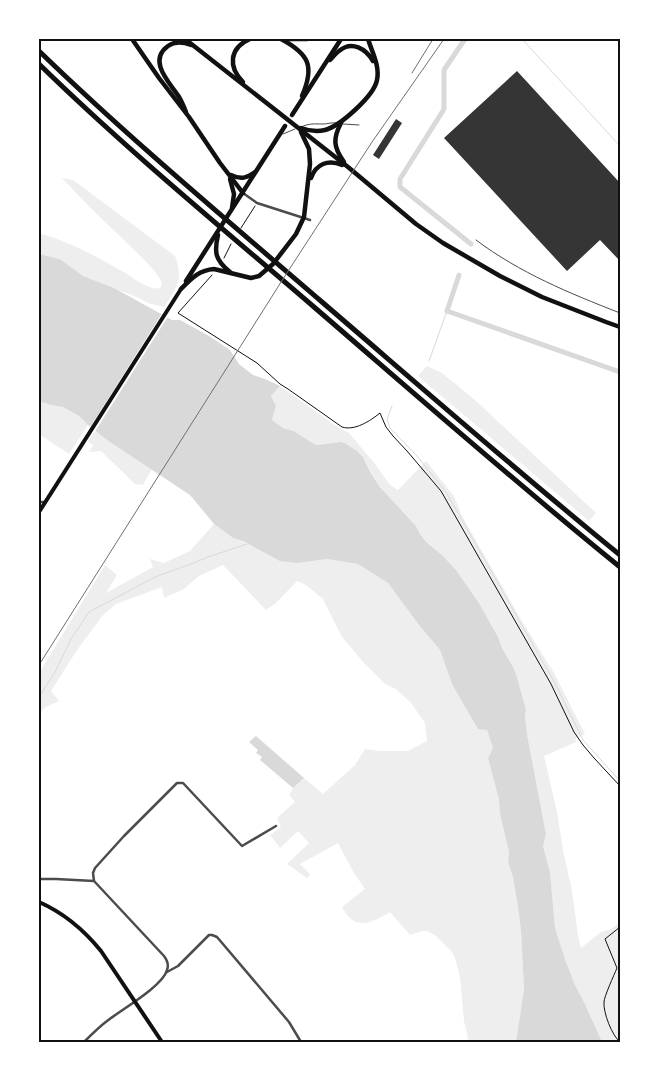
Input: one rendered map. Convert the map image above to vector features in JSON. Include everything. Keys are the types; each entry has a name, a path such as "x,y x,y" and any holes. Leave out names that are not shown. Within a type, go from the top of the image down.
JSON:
{"highway":[{"path":"39,51 110,118 208,204 620,555"},
{"path":"39,64 96,119 202,211 540,501 620,567"}],"main road":[{"path":"132,39 243,193"},
{"path":"185,39 443,243 500,276 542,297 620,327"},
{"path":"250,39 244,41 235,51 232,62 236,74 252,92"},
{"path":"282,39 307,39"},
{"path":"282,39 297,48 306,58 308,64 308,77 297,107"},
{"path":"292,115 341,39"},
{"path":"348,167 338,152 335,141 342,122 372,91 378,79 377,66 368,39"},
{"path":"189,117 161,71 160,59 162,53 172,43 182,42 196,48"},
{"path":"318,75 339,50 349,46 358,47 366,51 377,66"},
{"path":"298,127 314,131 324,130 342,122"},
{"path":"39,512 285,126"},
{"path":"181,289 203,271 214,269 251,278 259,276 273,264 286,247 300,225 305,208 308,185 309,149 298,127"},
{"path":"308,185 316,169 323,163 333,162 348,167"},
{"path":"228,173 237,178 247,178 258,170"},
{"path":"228,173 234,194 232,210"},
{"path":"219,231 216,248 217,258 231,272"},
{"path":"39,902 75,924 92,940 162,1042"}],"street":[{"path":"243,193 257,203 310,220"},
{"path":"39,502 45,502"},
{"path":"167,972 168,963 164,956 94,882 93,873 95,868 177,783 183,783 242,846 276,826"},
{"path":"39,879 94,882"},
{"path":"84,1042 106,1022 155,986 167,972 178,966 209,935 212,935 217,937 289,1022 301,1042"}],"lane":[{"path":"280,135 309,124 333,122 359,126"},
{"path":"476,240 502,259 547,283 620,313"}],"path":[{"path":"214,272 178,313 257,363 280,384 342,428 353,428 367,422 380,413 386,427 393,436 443,493 551,684 574,732 594,758 620,786"},
{"path":"620,927 606,939 617,968 604,1001 607,1022 615,1039 620,1042"}],"shaded area":[{"path":"62,178 73,180 175,256 179,272 178,283 164,307 148,303 83,276 60,259 39,254 39,233 60,240 90,254 146,286 161,287 162,283 151,267"},
{"path":"39,254 60,259 83,276 114,288 172,320 180,320 230,350 239,364 253,375 280,386 271,396 276,406 272,420 314,444 340,442 357,451 363,457 379,486 416,526 426,542 456,570 479,603 517,677 526,710 527,734 546,834 543,846 550,872 555,928 575,985 602,1042 516,1042 524,989 521,931 499,799 488,758 493,748 487,730 478,729 452,684 440,650 388,583 358,564 327,559 298,563 280,561 245,542 233,538 214,524 190,495 110,442 79,416 63,407 39,401"},
{"path":"427,366 442,373 475,400 596,513 589,521 418,376"},
{"path":"280,386 336,426 349,433 390,485 398,490 426,461 454,496 462,516 554,673 585,734 575,739 576,742 544,756 557,812 581,948 601,932 611,929 618,924 620,926 620,1042 602,1042 575,985 555,928 550,872 543,846 546,834 527,734 526,710 517,677 498,637 479,603 456,570 426,542 416,526 379,486 363,457 357,451 340,442 314,444 272,420 276,406 271,396"},
{"path":"39,401 63,407 79,416 88,425 69,454 39,434"},
{"path":"95,430 152,469 143,485 135,484 101,451 89,452 93,445 88,442"},
{"path":"214,524 233,538 298,563 327,559 358,564 388,583 440,650 452,684 487,730 493,748 488,758 500,799 500,814 509,852 508,862 513,877 521,931 524,989 516,1042 469,1042 464,1021 460,977 455,958 452,952 435,935 422,931 410,935 390,912 364,923 352,920 347,915 342,907 365,889 338,843 300,864 310,874 307,878 287,864 309,843 298,831 280,848 270,835 281,827 277,818 295,802 289,795 293,788 304,778 323,794 355,765 365,749 408,751 427,741 425,723 411,703 396,689 385,684 364,663 342,637 323,599 306,585 297,581 276,603 266,610 223,565 199,576 184,589 164,598 162,587 116,604 103,615 77,650 51,691 59,701 46,707 39,713 39,673 105,565 117,575 106,593 153,567 150,559 164,563 190,551"},
{"path":"256,736 304,778 293,788 260,760 262,757 256,753 258,750 249,742"}],"pier":[{"path":"163,312 169,315 94,433 89,429"}],"building":[{"path":"517,71 620,183 620,261 600,240 567,271 444,138"},
{"path":"396,119 402,123 379,159 373,155"}],"waterway":[{"path":"465,39 444,70 444,109 400,179 400,187 471,244"},
{"path":"522,39 620,146"},
{"path":"459,275 447,311 620,372"},
{"path":"429,361 447,311"},
{"path":"392,406 387,419 390,428 417,456 446,492 556,685 583,740 620,781"},
{"path":"39,697 55,672 71,639 89,612 155,577 247,544"}],"railway":[{"path":"412,73 433,39"},
{"path":"39,665 283,279 372,142 444,39"}]}
